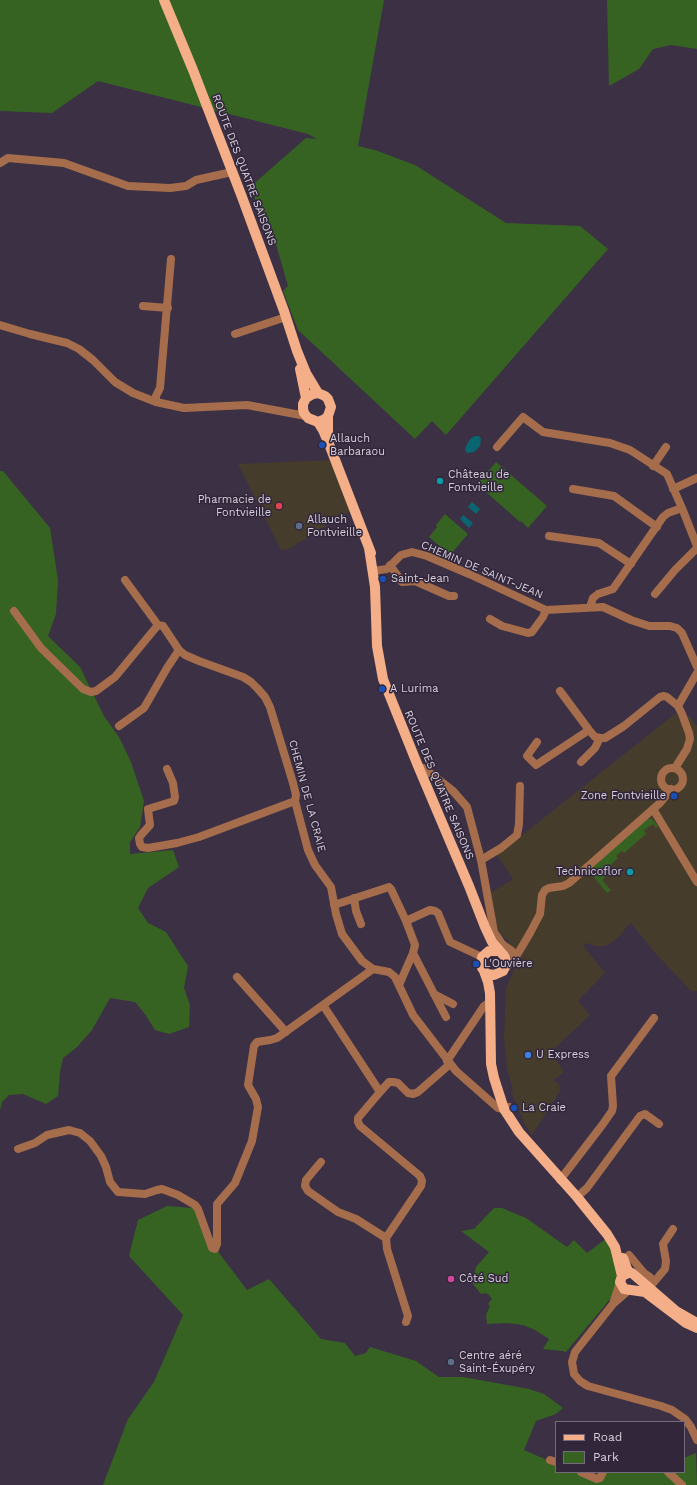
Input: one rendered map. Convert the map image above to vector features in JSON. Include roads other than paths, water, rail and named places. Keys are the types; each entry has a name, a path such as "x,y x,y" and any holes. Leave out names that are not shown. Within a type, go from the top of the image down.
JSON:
{"main road":[{"name":"ROUTE DES QUATRE SAISONS","path":"164,0 193,70 232,172 306,373 318,393 325,396 330,403 331,407 328,416 327,428 329,444"},
{"name":"ROUTE DES QUATRE SAISONS","path":"297,351 304,401 304,413 306,416"},
{"path":"304,401 313,394 318,393"},
{"path":"306,416 310,420 318,422 328,416"},
{"name":"ROUTE DES QUATRE SAISONS","path":"318,422 329,444 375,568 377,646 383,679 418,766 470,886 485,927 492,942 506,955"},
{"name":"ROUTE DES QUATRE SAISONS","path":"485,927 484,955 481,965 488,982 490,1004"},
{"path":"484,955 492,950 506,955 506,965 494,986 495,1053 502,1105"},
{"path":"484,971 491,975 501,972"},
{"path":"490,1004 491,1064 494,1078 502,1105 519,1132 579,1196 611,1240 627,1277 650,1286 676,1311 697,1323"},
{"path":"627,1277 622,1287 645,1292 686,1323 697,1328"}],"street":[{"path":"0,163 8,158 64,163 128,186 170,188 186,186 196,180 232,172"},
{"path":"156,402 156,396 160,388 171,259"},
{"path":"143,306 168,308"},
{"path":"235,334 286,317"},
{"path":"0,325 67,343 79,349 93,360 115,382 133,393 156,402 184,408 247,405 306,416"},
{"path":"292,413 304,401"},
{"path":"497,447 523,416 543,432 610,443 630,450 667,474 697,547 655,594"},
{"path":"654,466 666,447"},
{"path":"673,489 697,478"},
{"path":"573,488 614,496 657,527"},
{"path":"590,607 593,598 598,594 613,589 663,517 668,513 682,508"},
{"path":"549,536 599,543 631,564"},
{"name":"CHEMIN DE SAINT-JEAN","path":"375,568 387,569 401,556 412,552 469,574 546,610"},
{"path":"390,565 402,582 415,581 449,596 454,596"},
{"name":"CHEMIN DE LA CRAIE","path":"125,580 158,625 163,626 179,650 185,655 199,661 243,677 252,682 265,697 270,707 293,783 296,795 295,801 308,850 315,865 331,887 338,924 342,934 362,961 373,969 389,972 395,977 413,1015 456,1071 502,1105"},
{"path":"490,619 502,626 528,633 532,632 543,617 546,610 604,607 631,620 649,626 670,626 677,628 682,633 697,667"},
{"path":"14,611 41,648 84,689 91,692 96,691 115,677 158,625"},
{"path":"119,726 144,708 166,668 179,650"},
{"path":"678,706 697,673"},
{"path":"560,691 588,730 595,737 600,738 605,738 624,726 660,697 664,696 667,698 678,706 686,724 690,739 688,749 675,768"},
{"path":"537,742 527,756 536,765 588,730"},
{"path":"581,762 595,748 600,738"},
{"path":"418,766 425,769 453,791 467,807 481,860 494,932 502,944 512,951 506,955"},
{"path":"506,955 525,942 540,914 542,895 545,890 569,884 653,809 667,796 671,790 680,787 683,781 680,772 675,768 668,769 662,776 662,784 671,790"},
{"path":"167,769 173,783 175,797 174,801 148,809 150,825 139,838 142,847 148,848 162,846 199,837 295,801"},
{"path":"481,860 501,848 516,835 519,824 520,786"},
{"path":"653,809 697,882"},
{"path":"334,905 389,887 391,889 415,945 400,985"},
{"path":"354,898 356,911 361,924"},
{"path":"406,921 430,910 435,911 438,913 450,942 484,955"},
{"path":"413,953 446,1017"},
{"path":"18,1149 35,1143 48,1135 69,1130 80,1133 90,1141 101,1156 110,1182 118,1192 145,1194 162,1190 178,1195 195,1205 198,1209 212,1248 215,1249 217,1244 217,1204 235,1182 252,1141 258,1107 256,1099 248,1085 253,1048 257,1042 270,1040 286,1032 373,969"},
{"path":"237,977 286,1032"},
{"path":"434,994 453,1004"},
{"path":"406,1322 408,1316 387,1249 386,1238 421,1186 422,1181 420,1176 360,1126 358,1118 389,1082 398,1083 408,1093 413,1094 418,1092 449,1062 484,1006 490,1004"},
{"path":"323,1005 380,1092"},
{"path":"562,1178 612,1111 611,1076 654,1018"},
{"path":"579,1196 592,1182 640,1116 645,1114 659,1124"},
{"path":"321,1162 306,1180 305,1186 308,1191 338,1212 356,1218 386,1238"},
{"path":"650,1286 665,1269 666,1261 663,1244 673,1229"},
{"path":"629,1255 644,1273 650,1277 650,1286"},
{"path":"627,1277 613,1304 574,1352 572,1362 574,1374 580,1381 588,1386 672,1410 685,1419 691,1427 697,1440"},
{"path":"613,1304 631,1290"},
{"path":"583,1473 597,1479 600,1478 602,1473"},
{"path":"669,1473 682,1485"}],"place":[{"name":"Allauch Barbaraou","path":"322,445"},
{"name":"Château de Fontvieille","path":"440,481"},
{"name":"Pharmacie de Fontvieille","path":"279,506"},
{"name":"Allauch Fontvieille","path":"299,526"},
{"name":"Saint-Jean","path":"383,579"},
{"name":"A Lurima","path":"382,689"},
{"name":"Zone Fontvieille","path":"674,796"},
{"name":"Technicoflor","path":"630,872"},
{"name":"L'Ouvière","path":"476,964"},
{"name":"U Express","path":"528,1055"},
{"name":"La Craie","path":"514,1108"},
{"name":"Côté Sud","path":"451,1279"},
{"name":"Centre aéré Saint-Éxupéry","path":"451,1362"}]}
